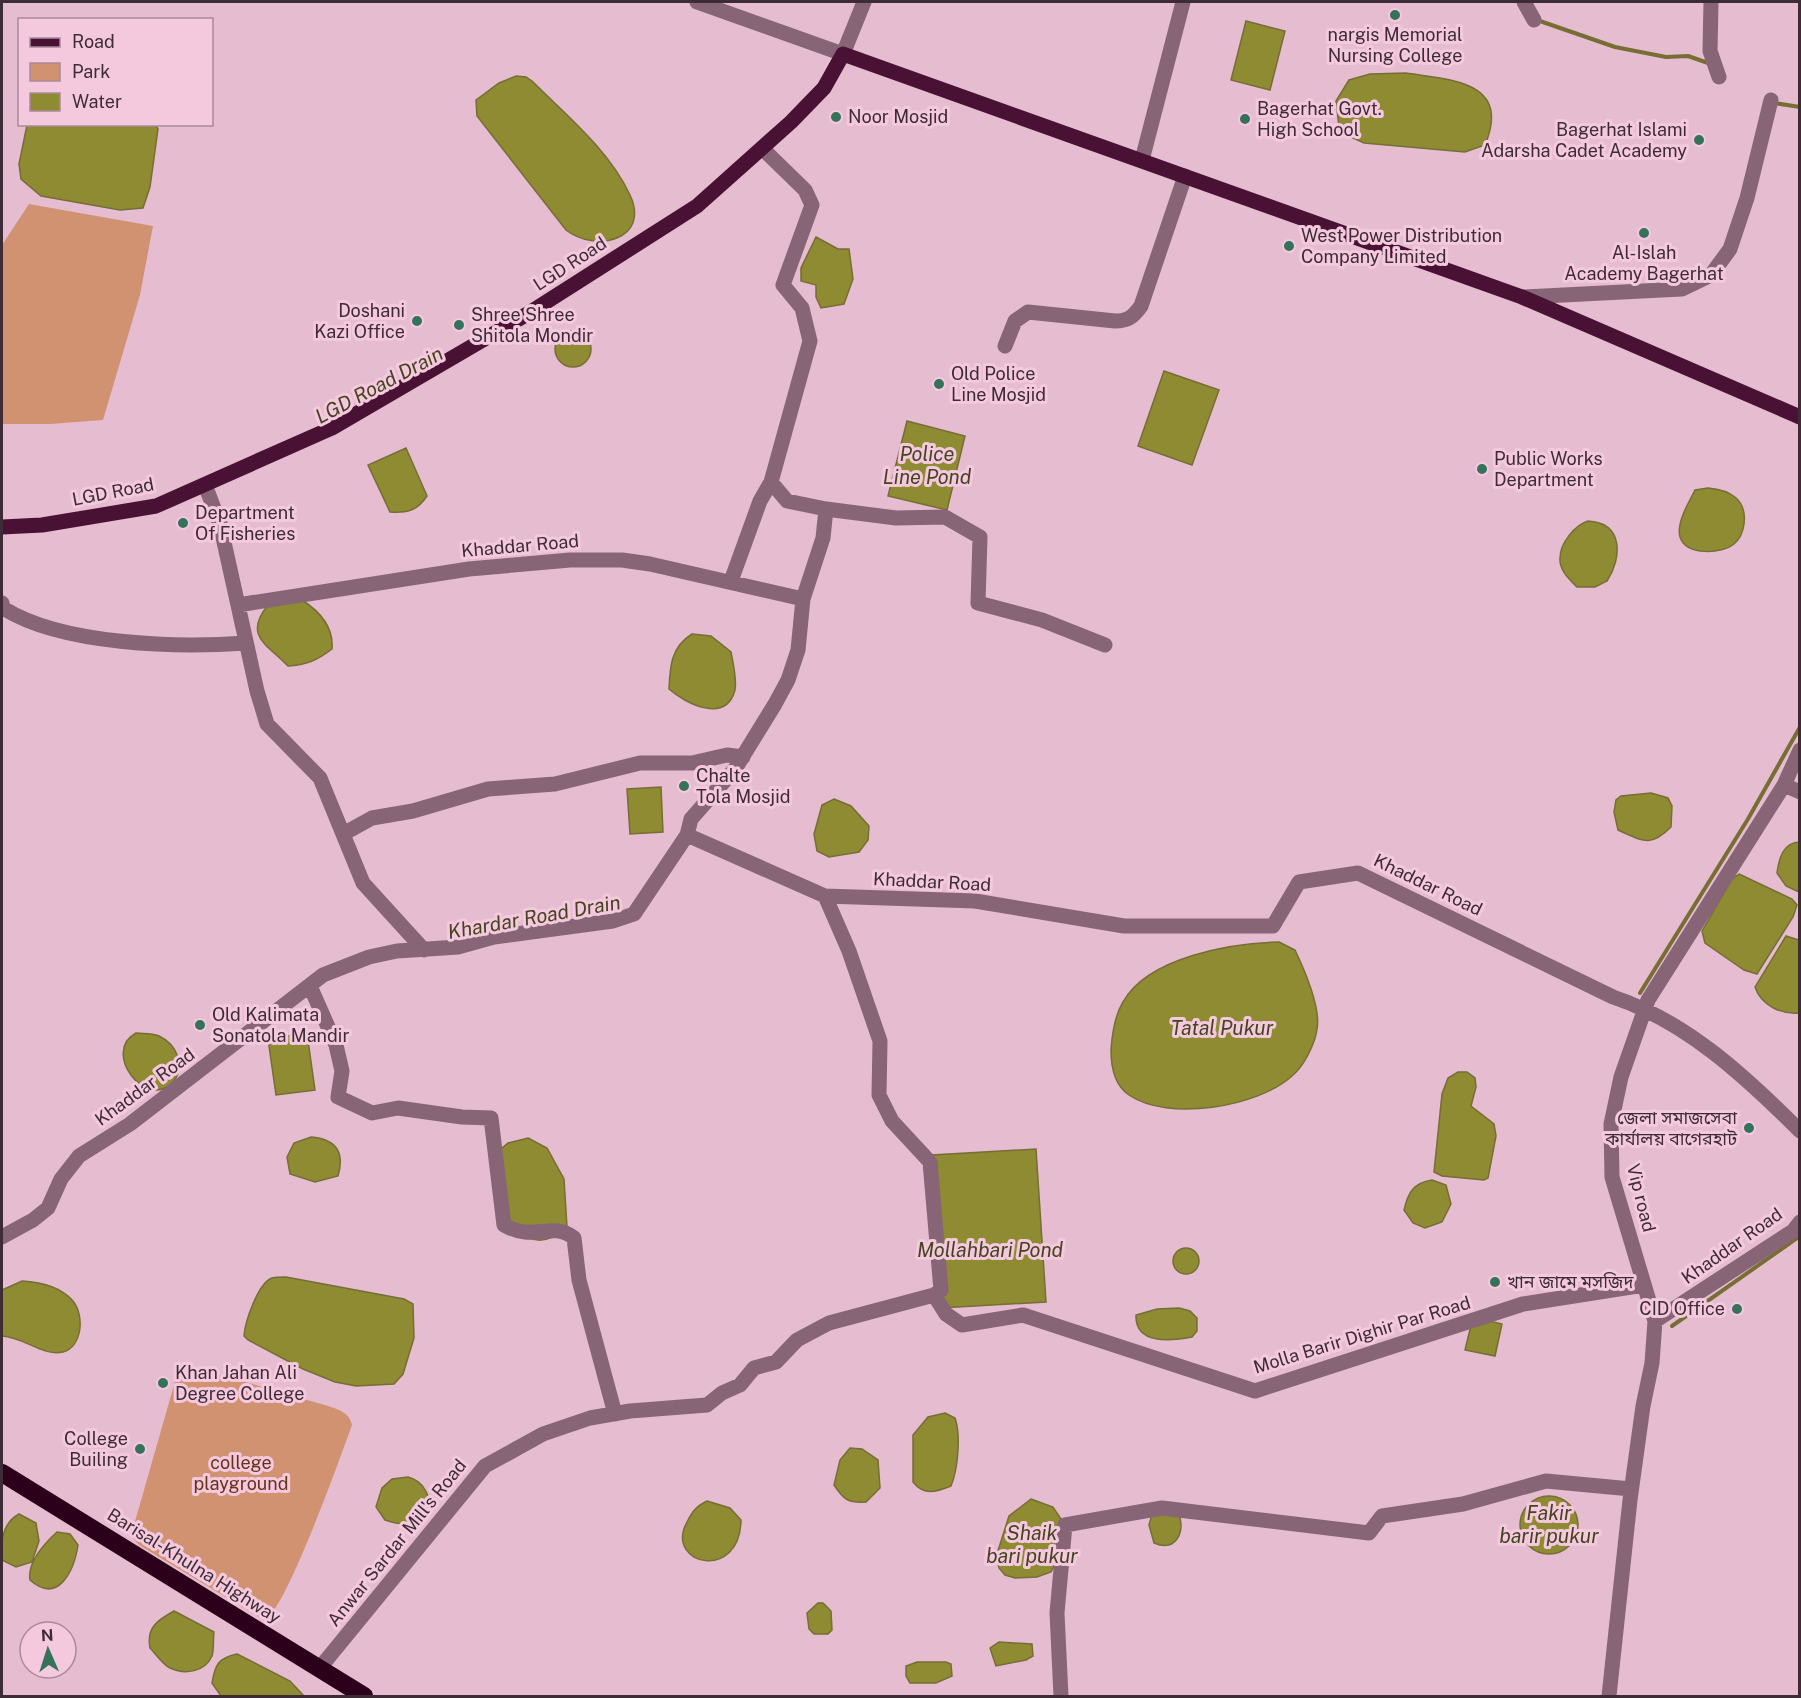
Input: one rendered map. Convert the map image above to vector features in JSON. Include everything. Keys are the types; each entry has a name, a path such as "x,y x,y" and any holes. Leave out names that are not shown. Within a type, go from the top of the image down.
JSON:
{"highway":[{"name":"Barisal-Khulna Highway","path":"2,1473 364,1696"}],"main road":[{"name":"LGD Road","path":"2,527 42,525 156,506 332,428 529,313 697,206 824,88 843,54"},
{"path":"843,54 1522,297 1800,417"}],"street":[{"path":"697,2 775,32 843,54 864,2"},
{"path":"1142,160 1183,2"},
{"path":"1524,2 1534,20"},
{"path":"1711,2 1710,51 1719,77"},
{"path":"1522,297 1682,289 1711,275 1730,249 1737,229 1771,100"},
{"path":"731,581 760,501 771,482 810,341 802,308 783,285 812,205 805,190 762,148"},
{"path":"1005,346 1015,321 1028,312 1115,321 1126,321 1134,316 1141,306 1185,176"},
{"path":"771,482 787,501 826,509 896,518 945,517 980,537 978,603 1042,620 1105,645"},
{"path":"205,485 220,524 246,643 267,724 320,778 363,883 424,950"},
{"path":"804,595 823,538 826,509"},
{"name":"Khaddar Road","path":"2,1237 33,1220 48,1208 61,1179 79,1156 130,1124 323,975 369,957 458,947 494,937 613,921 634,914 687,835 691,819 735,770 788,680 798,650 804,595 622,560 570,560 469,569 238,605"},
{"path":"2,603 3,608 17,617 63,632 108,639 194,645 246,643"},
{"name":"Vip road","path":"1609,1696 1632,1489 1643,1406 1652,1363 1655,1321 1612,1177 1611,1124 1621,1077 1645,1008 1784,785 1800,750"},
{"path":"343,834 372,818 413,811 488,789 555,784 640,763 692,763 727,755 743,757"},
{"path":"1784,785 1800,792"},
{"path":"687,835 825,896 849,951 880,1041 879,1095 892,1121 930,1162 941,1281 941,1290 934,1295"},
{"name":"Khaddar Road","path":"825,896 975,901 1124,926 1273,926 1299,882 1358,873 1613,997 1645,1008 1745,1076 1800,1131"},
{"path":"310,986 336,1045 342,1071 338,1097 372,1113 398,1108 462,1117 491,1118 504,1225 517,1232 534,1234 564,1230 574,1238 579,1280 615,1414"},
{"name":"Khaddar Road","path":"1655,1321 1793,1231 1800,1222"},
{"name":"Molla Barir Dighir Par Road","path":"934,1295 946,1314 963,1325 1023,1315 1255,1391 1523,1304 1644,1285"},
{"name":"Anwar Sardar Mill's Road","path":"319,1669 485,1466 557,1428 615,1414 707,1405 722,1393 740,1384 754,1368 776,1362 797,1340 829,1323 934,1295"},
{"path":"1061,1696 1057,1613 1065,1525 1162,1508 1369,1533 1382,1516 1463,1504 1546,1481 1632,1489"}],"green space":[{"path":"29,204 153,226 140,295 103,420 50,424 2,424 2,245"},
{"name":"college playground","path":"187,1365 328,1406 343,1412 351,1421 352,1425 326,1496 300,1559 288,1586 267,1618 259,1617 139,1545 133,1538 134,1525 178,1371"}],"water":[{"path":"1246,21 1285,31 1270,90 1231,80"},
{"path":"1406,73 1458,82 1484,96 1490,108 1491,124 1485,145 1465,152 1364,143 1346,135 1339,127 1336,101 1349,80 1370,74"},
{"path":"516,76 526,77 532,81 586,134 611,163 630,195 634,210 633,223 627,232 605,241 591,241 566,230 477,116 476,100 499,83"},
{"path":"27,126 156,126 158,129 150,187 143,208 120,210 41,196 21,179 19,164"},
{"path":"816,237 838,249 849,249 853,279 844,304 821,308 816,297 816,285 801,281 801,268"},
{"path":"573,331 586,336 591,349 586,362 573,367 560,362 555,349 560,336"},
{"path":"1164,371 1219,390 1192,465 1138,446"},
{"name":"Police Line Pond","path":"907,421 965,436 947,510 888,496"},
{"path":"406,448 427,496 411,510 390,512 368,465"},
{"path":"1708,488 1730,494 1736,498 1743,509 1744,524 1741,535 1734,544 1721,550 1705,551 1689,548 1680,537 1680,525 1695,490"},
{"path":"1588,521 1600,523 1608,528 1617,543 1617,552 1607,581 1595,587 1577,587 1563,570 1560,562 1561,552 1569,535 1578,526"},
{"path":"302,600 324,620 331,634 332,649 312,661 288,666 261,639 258,625 268,605"},
{"path":"692,634 711,636 731,652 735,690 730,700 715,709 695,705 669,689 673,658 680,645"},
{"path":"661,787 663,832 630,834 627,789"},
{"path":"1651,793 1668,798 1672,806 1671,827 1664,834 1652,840 1640,839 1618,830 1614,812 1616,800 1621,796"},
{"path":"834,799 851,806 869,826 868,840 859,852 829,857 817,851 814,834 822,805"},
{"path":"1800,842 1799,892 1786,886 1777,873 1786,848"},
{"path":"1739,874 1792,899 1797,905 1793,917 1757,974 1744,970 1705,943 1702,931 1732,879"},
{"path":"1786,936 1799,940 1800,1013 1773,1008 1762,999 1755,987"},
{"name":"Tatal Pukur","path":"1279,942 1295,950 1311,989 1318,1020 1316,1035 1305,1061 1292,1076 1277,1087 1258,1096 1212,1107 1166,1108 1146,1103 1124,1091 1113,1069 1111,1044 1118,1013 1123,1002 1135,987 1151,974 1193,956 1238,945"},
{"path":"136,1033 159,1036 170,1044 178,1056 177,1076 173,1082 162,1089 151,1089 140,1084 131,1076 125,1064 123,1053 126,1042"},
{"path":"307,1033 315,1090 276,1095 268,1039"},
{"path":"1458,1072 1467,1072 1475,1078 1476,1087 1471,1106 1494,1124 1496,1136 1488,1178 1484,1180 1442,1176 1434,1172 1442,1094 1448,1078"},
{"path":"311,1137 327,1141 336,1148 340,1160 338,1176 315,1182 290,1174 287,1157 294,1143"},
{"path":"528,1138 547,1148 564,1179 567,1227 545,1240 532,1239 510,1227 501,1149 508,1143"},
{"name":"Mollahbari Pond","path":"1036,1149 1046,1302 941,1308 932,1155"},
{"path":"1432,1180 1446,1185 1451,1204 1442,1222 1425,1228 1413,1223 1404,1210 1412,1190"},
{"path":"1186,1248 1195,1252 1199,1261 1195,1270 1186,1274 1177,1270 1173,1261 1177,1252"},
{"path":"286,1277 404,1299 413,1304 414,1338 403,1374 394,1384 356,1386 335,1382 303,1369 248,1340 244,1336 257,1295 267,1281 272,1278"},
{"path":"22,1281 50,1286 73,1301 79,1315 80,1330 78,1338 69,1349 63,1352 49,1352 2,1336 2,1290"},
{"path":"1179,1308 1190,1311 1197,1318 1197,1331 1192,1337 1156,1339 1141,1332 1137,1325 1136,1315 1157,1309"},
{"path":"1473,1317 1502,1324 1495,1356 1465,1350"},
{"path":"945,1413 955,1418 957,1425 958,1452 955,1471 951,1486 930,1492 921,1489 913,1482 913,1435 928,1417"},
{"path":"850,1448 862,1449 878,1460 880,1488 866,1502 847,1500 834,1485 840,1460"},
{"path":"408,1477 418,1482 429,1499 424,1517 416,1522 403,1524 385,1520 376,1507 382,1488 392,1479"},
{"name":"Fakir barir pukur","path":"1543,1496 1555,1496 1570,1504 1578,1519 1578,1531 1570,1546 1555,1554 1543,1554 1528,1546 1520,1531 1520,1519 1528,1504"},
{"name":"Shaik bari pukur","path":"1031,1499 1053,1507 1065,1525 1059,1557 1051,1572 1037,1577 1015,1578 1005,1575 999,1568 996,1557 1009,1516"},
{"path":"707,1501 730,1508 741,1520 738,1540 729,1553 718,1559 706,1561 694,1557 686,1549 683,1538 686,1524 692,1513"},
{"path":"19,1514 36,1523 39,1541 32,1562 16,1567 2,1560 2,1547 5,1528"},
{"path":"1152,1514 1179,1514 1180,1534 1173,1543 1162,1545 1154,1543 1149,1525"},
{"path":"57,1532 70,1534 78,1545 73,1565 63,1582 56,1587 49,1589 40,1587 30,1580 31,1566 42,1547"},
{"path":"818,1603 823,1603 831,1611 832,1630 828,1634 814,1634 809,1629 807,1613"},
{"path":"174,1611 214,1632 212,1656 200,1669 182,1671 170,1668 150,1648 150,1635 154,1625"},
{"path":"999,1642 1032,1644 1033,1656 1026,1660 996,1666 990,1648"},
{"path":"237,1654 290,1681 304,1696 221,1696 212,1683 214,1671 222,1660"},
{"path":"917,1662 951,1664 952,1676 936,1683 910,1683 906,1676 906,1666"}],"waterway":[{"path":"1537,20 1615,47 1666,57 1688,56 1708,63"},
{"path":"1774,103 1800,107"},
{"path":"1640,993 1748,819 1800,727"},
{"name":"Khardar Road Drain","path":"1672,1326 1800,1236"}],"place":[{"name":"nargis Memorial Nursing College","path":"1395,15"},
{"name":"Noor Mosjid","path":"836,117"},
{"name":"Bagerhat Govt. High School","path":"1245,119"},
{"name":"Bagerhat Islami Adarsha Cadet Academy","path":"1699,140"},
{"name":"Al-Islah Academy Bagerhat","path":"1644,233"},
{"name":"West Power Distribution Company Limited","path":"1289,246"},
{"name":"Doshani Kazi Office","path":"417,321"},
{"name":"Shree Shree Shitola Mondir","path":"459,325"},
{"name":"Old Police Line Mosjid","path":"939,384"},
{"name":"Public Works Department","path":"1482,469"},
{"name":"Department Of Fisheries","path":"183,523"},
{"name":"Chalte Tola Mosjid","path":"684,786"},
{"name":"Old Kalimata Sonatola Mandir","path":"200,1025"},
{"name":"জেলা সমাজসেবা কার্যালয় বাগেরহাট","path":"1749,1128"},
{"name":"খান জামে মসজিদ","path":"1495,1282"},
{"name":"CID Office","path":"1737,1309"},
{"name":"Khan Jahan Ali Degree College","path":"163,1383"},
{"name":"College Builing","path":"140,1449"}],"water label":[{"name":"LGD Road Drain","path":"379,385"}]}
